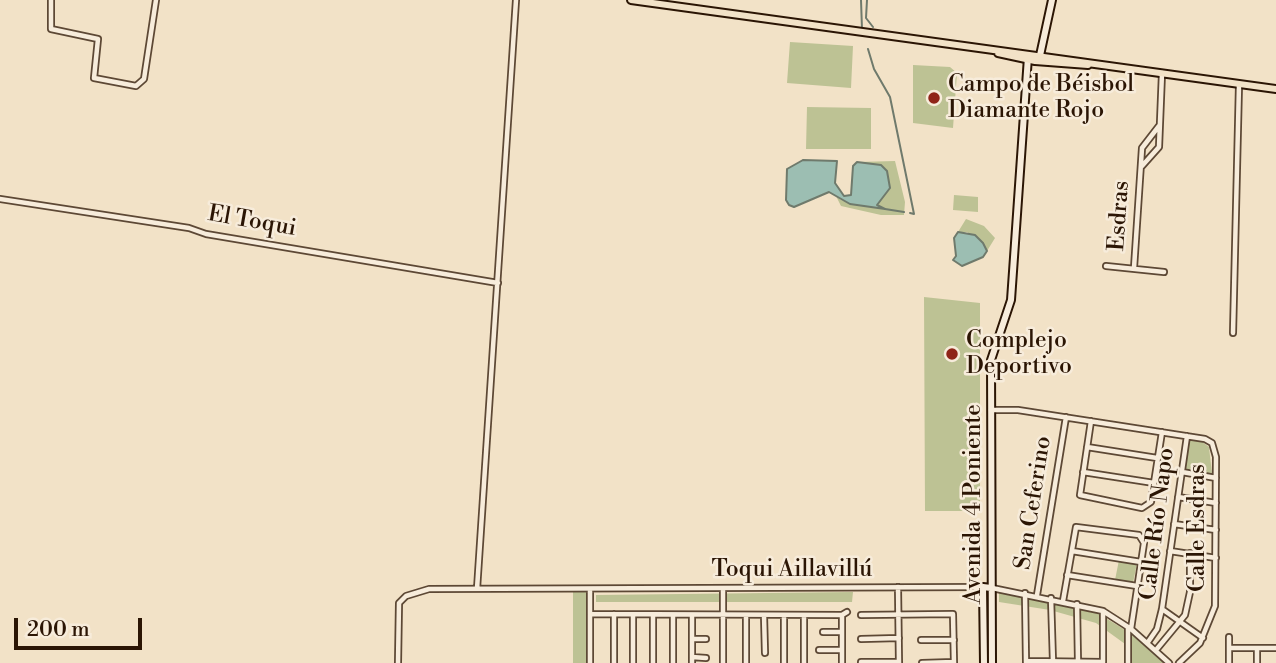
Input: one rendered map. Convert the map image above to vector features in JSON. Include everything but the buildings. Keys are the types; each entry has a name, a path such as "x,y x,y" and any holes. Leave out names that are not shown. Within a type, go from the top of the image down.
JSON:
{"main road":[{"path":"631,0 986,50 1074,66 1096,64 1276,89"}],"street":[{"path":"51,0 51,29 98,38 93,78 136,86 142,83 156,0"},
{"path":"477,589 516,0"},
{"path":"1039,59 1052,0"},
{"name":"Avenida 4 Poniente","path":"984,663 991,355 1012,300 1028,57"},
{"name":"Esdras","path":"1141,166 1159,147 1162,73"},
{"path":"1233,333 1239,85"},
{"name":"Esdras","path":"1133,268 1143,145 1159,126"},
{"name":"El Toqui","path":"0,199 189,228 206,234 498,282"},
{"name":"Esdras","path":"1106,266 1164,272"},
{"path":"991,410 1013,409 1187,436"},
{"name":"San Ceferino","path":"1037,595 1066,417"},
{"path":"1091,421 1081,496 1148,506 1162,432"},
{"name":"Calle Río Napo","path":"1187,436 1162,609 1203,638"},
{"name":"Calle Esdras","path":"1187,436 1212,443 1216,453 1215,606 1203,638"},
{"path":"1087,447 1157,458"},
{"path":"1083,472 1154,483"},
{"path":"1182,472 1216,478"},
{"path":"1178,497 1216,503"},
{"path":"1174,524 1216,530"},
{"path":"1063,601 1076,527 1139,535 1143,538 1130,628 1128,663"},
{"path":"1072,551 1141,562"},
{"path":"1170,551 1216,558"},
{"path":"1157,650 1181,623 1189,596 1190,554"},
{"path":"1067,575 1137,586"},
{"path":"861,662 899,663 898,587"},
{"name":"Toqui Aillavillú","path":"398,663 399,603 406,596 422,590 898,587 987,588 1037,595 1103,611 1148,642 1169,663"},
{"path":"723,588 723,663"},
{"name":"Avenida 4 Poniente","path":"987,588 992,663"},
{"path":"590,589 590,663"},
{"path":"1025,593 1026,662 1103,663 1103,611"},
{"path":"1051,598 1053,662"},
{"path":"1077,604 1078,662"},
{"path":"1148,642 1156,632 1162,609"},
{"path":"590,614 844,614 842,663"},
{"path":"614,614 614,663"},
{"path":"861,615 953,614 954,663 922,663"},
{"path":"633,615 633,663"},
{"path":"653,615 653,663"},
{"path":"673,615 673,663"},
{"path":"692,615 692,660 706,658"},
{"path":"746,615 746,663"},
{"path":"764,615 765,653"},
{"path":"784,615 784,663"},
{"path":"804,615 804,663"},
{"path":"823,632 842,632"},
{"path":"1229,636 1229,663"},
{"path":"860,639 899,638"},
{"path":"1179,663 1193,653 1203,638"},
{"path":"692,639 706,639"},
{"path":"921,640 954,639"},
{"path":"1229,648 1276,648"},
{"path":"1257,648 1257,663"},
{"path":"819,650 842,650"}],"green space":[{"path":"790,42 853,46 851,88 787,83"},
{"name":"Campo de Béisbol Diamante Rojo","path":"913,65 950,67 957,73 953,128 913,123"},
{"path":"807,107 871,108 871,149 806,149"},
{"path":"895,161 905,202 904,215 881,215 841,206 835,194 841,200 884,208 876,205 890,188 881,165 857,162"},
{"path":"954,195 978,197 978,212 953,210"},
{"path":"966,219 984,226 995,238 987,251 983,243 967,232 958,232"},
{"name":"Complejo Deportivo","path":"924,297 980,303 980,511 925,511"},
{"path":"1189,440 1201,441 1209,447 1212,474 1185,469"},
{"path":"1119,560 1137,563 1133,583 1115,580"},
{"path":"573,590 586,590 586,663 573,663"},
{"path":"853,592 852,602 596,602 596,595"},
{"path":"999,592 1079,606 1099,614 1135,636 1165,663 1132,663 1132,649 1096,623 1050,610 999,602"}],"water":[{"path":"803,160 837,161 835,183 844,196 851,195 853,166 857,162 881,165 887,171 890,188 877,205 885,209 850,204 829,192 794,207 789,205 786,200 787,169"},
{"path":"958,232 975,235 983,243 987,251 983,257 962,266 953,260 956,256 954,238"}],"waterway":[{"path":"861,0 862,29"},
{"path":"867,0 866,18 873,27"},
{"path":"868,49 874,69 890,97 914,214 910,213"},
{"path":"885,209 904,212"}],"place":[{"name":"Campo de Béisbol Diamante Rojo","path":"934,98"},
{"name":"Complejo Deportivo","path":"952,354"}]}
